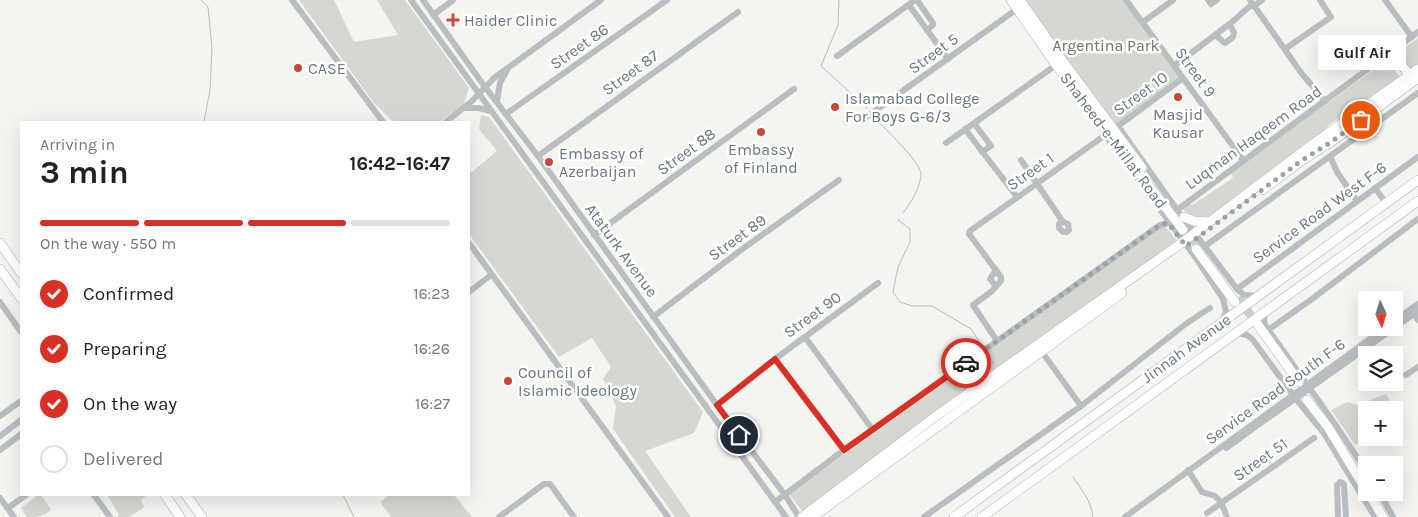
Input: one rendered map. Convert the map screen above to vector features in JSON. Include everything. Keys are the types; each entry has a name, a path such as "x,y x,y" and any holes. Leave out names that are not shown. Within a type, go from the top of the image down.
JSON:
{"main road":[{"name":"Shaheed-e-Millat Road","path":"1010,0 1059,62 1184,229"},
{"name":"Shaheed-e-Millat Road","path":"1020,0 1059,62"},
{"path":"1389,54 1412,79"},
{"path":"800,517 932,419 1185,244 1198,242 1294,166 1331,142 1412,79 1418,69"},
{"path":"1198,242 1209,222 1298,155 1412,79"},
{"name":"Jinnah Avenue","path":"954,517 1418,180"},
{"name":"Jinnah Avenue","path":"982,517 1418,201"},
{"path":"1180,214 1209,222"},
{"name":"Shaheed-e-Millat Road","path":"1198,242 1237,296"},
{"path":"0,244 20,272"},
{"path":"813,517 1042,352 1185,244"},
{"path":"0,269 20,297"},
{"path":"1256,327 1305,389 1331,425 1358,468"},
{"path":"1305,389 1358,476"},
{"path":"167,496 180,517"},
{"path":"187,496 202,517"},
{"path":"1373,501 1383,517"},
{"path":"1378,501 1388,517"}],"street":[{"path":"292,0 382,121"},
{"name":"Ataturk Avenue","path":"411,0 786,517"},
{"name":"Ataturk Avenue","path":"422,0 538,156 800,517"},
{"path":"433,15 453,0"},
{"path":"447,121 509,66 601,0"},
{"name":"Street 86","path":"506,114 667,0"},
{"path":"837,56 916,0 933,23 927,30"},
{"name":"Street 9","path":"1126,0 1243,160"},
{"path":"1142,22 1173,0"},
{"path":"1208,0 1211,4 1217,0"},
{"path":"1174,66 1230,24 1252,3 1262,0"},
{"path":"1285,49 1331,17 1320,0"},
{"path":"1385,0 1412,37"},
{"path":"1252,3 1302,74 1325,101"},
{"path":"909,5 948,59"},
{"name":"Street 5","path":"865,118 1017,9"},
{"name":"Street 87","path":"538,156 738,12"},
{"path":"1215,35 1224,43 1233,37 1234,32 1230,24"},
{"name":"Luqman Haqeem Road","path":"1180,214 1243,160 1418,32"},
{"path":"946,143 1059,62"},
{"path":"496,101 500,83 509,66"},
{"name":"Street 10","path":"1111,131 1183,78"},
{"name":"Street 88","path":"594,235 794,89"},
{"path":"1258,296 1237,296 1198,242 1330,156 1418,93"},
{"path":"464,108 492,111"},
{"path":"974,123 991,146 982,152"},
{"path":"965,129 1017,197"},
{"name":"Street 1","path":"997,341 973,305 992,291 998,284 994,284 990,279 996,270 969,232 1111,131"},
{"name":"Shaheed-e-Millat Road","path":"1111,131 1180,214 1198,242"},
{"name":"Shaheed-e-Millat Road","path":"1111,131 1163,216 1223,299 1226,312 1221,322"},
{"path":"1330,156 1357,202"},
{"name":"Service Road West F-6","path":"1237,296 1375,188 1418,157"},
{"path":"1021,160 1063,222"},
{"name":"Street 89","path":"653,316 838,180"},
{"path":"1375,188 1386,202"},
{"path":"1160,225 1163,216"},
{"path":"1268,330 1418,219"},
{"path":"775,502 844,450 1160,225 1168,223"},
{"path":"470,244 668,517"},
{"path":"470,291 491,275"},
{"name":"Street 90","path":"717,405 775,359 878,283"},
{"path":"633,305 641,300"},
{"path":"0,302 20,331"},
{"path":"1403,315 1418,304"},
{"path":"924,517 1081,406 1187,323 1210,308"},
{"path":"1267,310 1264,322 1268,330 1305,389 1358,460"},
{"path":"1416,312 1418,320"},
{"name":"Service Road South F-6","path":"1305,389 1416,312"},
{"path":"1236,333 1247,335 1253,340 1317,424 1375,517"},
{"name":"Service Road South F-6","path":"1125,517 1205,458 1239,440 1375,336"},
{"path":"805,337 873,430"},
{"path":"1042,352 1081,406"},
{"path":"775,359 844,450"},
{"path":"1406,376 1418,367"},
{"path":"0,416 20,401"},
{"path":"0,436 20,421"},
{"path":"1317,424 1314,438 1327,439"},
{"path":"0,450 20,435"},
{"name":"Street 51","path":"1207,513 1314,438"},
{"path":"1188,470 1202,492 1215,496 1221,502 1227,517"},
{"path":"1338,517 1337,485 1338,482 1342,482 1344,486 1346,517"},
{"path":"499,517 544,484 550,484 574,517"},
{"path":"8,508 25,496"},
{"path":"95,496 110,517"},
{"path":"0,498 14,517"},
{"path":"1384,501 1393,517"}],"green space":[{"path":"299,0 334,0 354,42 398,35 377,0 405,0 469,88 463,106 440,121 393,121 374,103"},
{"name":"Argentina Park","path":"1024,0 1123,0 1180,78 1115,125"},
{"path":"1418,38 1418,65 1410,71 1395,54"},
{"path":"1387,60 1401,78 1355,111 1335,120 1320,136 1210,218 1194,216 1182,208 1189,203 1192,205 1233,178 1231,172"},
{"path":"481,115 489,117 703,412 694,433 645,451 691,517 675,517 613,429 616,406 603,379 611,367 592,338 559,357 470,235 470,171 472,172 497,151 479,129"},
{"path":"1164,225 1177,241 805,515 789,494"},
{"path":"1386,394 1390,401 1368,401"},
{"path":"1347,402 1358,405 1358,444 1355,445 1331,410"},
{"path":"37,496 42,496 51,509 49,512 37,517 27,517 21,508"},
{"path":"108,496 146,496 141,500 144,507 129,517 117,517 119,514"},
{"path":"388,496 455,496 472,517 391,517 380,502"}],"waterway":[{"path":"201,0 208,7 212,48 210,90 204,121"},
{"path":"839,0 838,25 821,66 867,108"},
{"path":"874,117 915,161 921,174 917,190 903,213"},
{"path":"899,219 910,229 910,242 898,267 893,292 900,302 912,306 932,306 971,329 982,346"},
{"path":"987,353 994,364"},
{"path":"1073,477 1083,491 1093,517"},
{"path":"344,496 354,517"}],"tunnel":[{"path":"1186,228 1199,246"},
{"path":"1238,298 1258,325"}],"way so far":[{"path":"966,363 1160,225 1168,223 1186,246 1301,161 1361,120"}],"place":[{"name":"Haider Clinic","path":"453,20"},
{"name":"CASE","path":"298,68"},
{"name":"Masjid Kausar","path":"1178,97"},
{"name":"Islamabad College For Boys G-6/3","path":"835,107"},
{"name":"Gulf Air","path":"1361,120"},
{"name":"Embassy of Finland","path":"761,132"},
{"name":"Embassy of Azerbaijan","path":"549,162"},
{"name":"Council of Islamic Ideology","path":"508,381"}],"route":[{"path":"739,435 717,405 775,359 844,450 966,363"}]}
